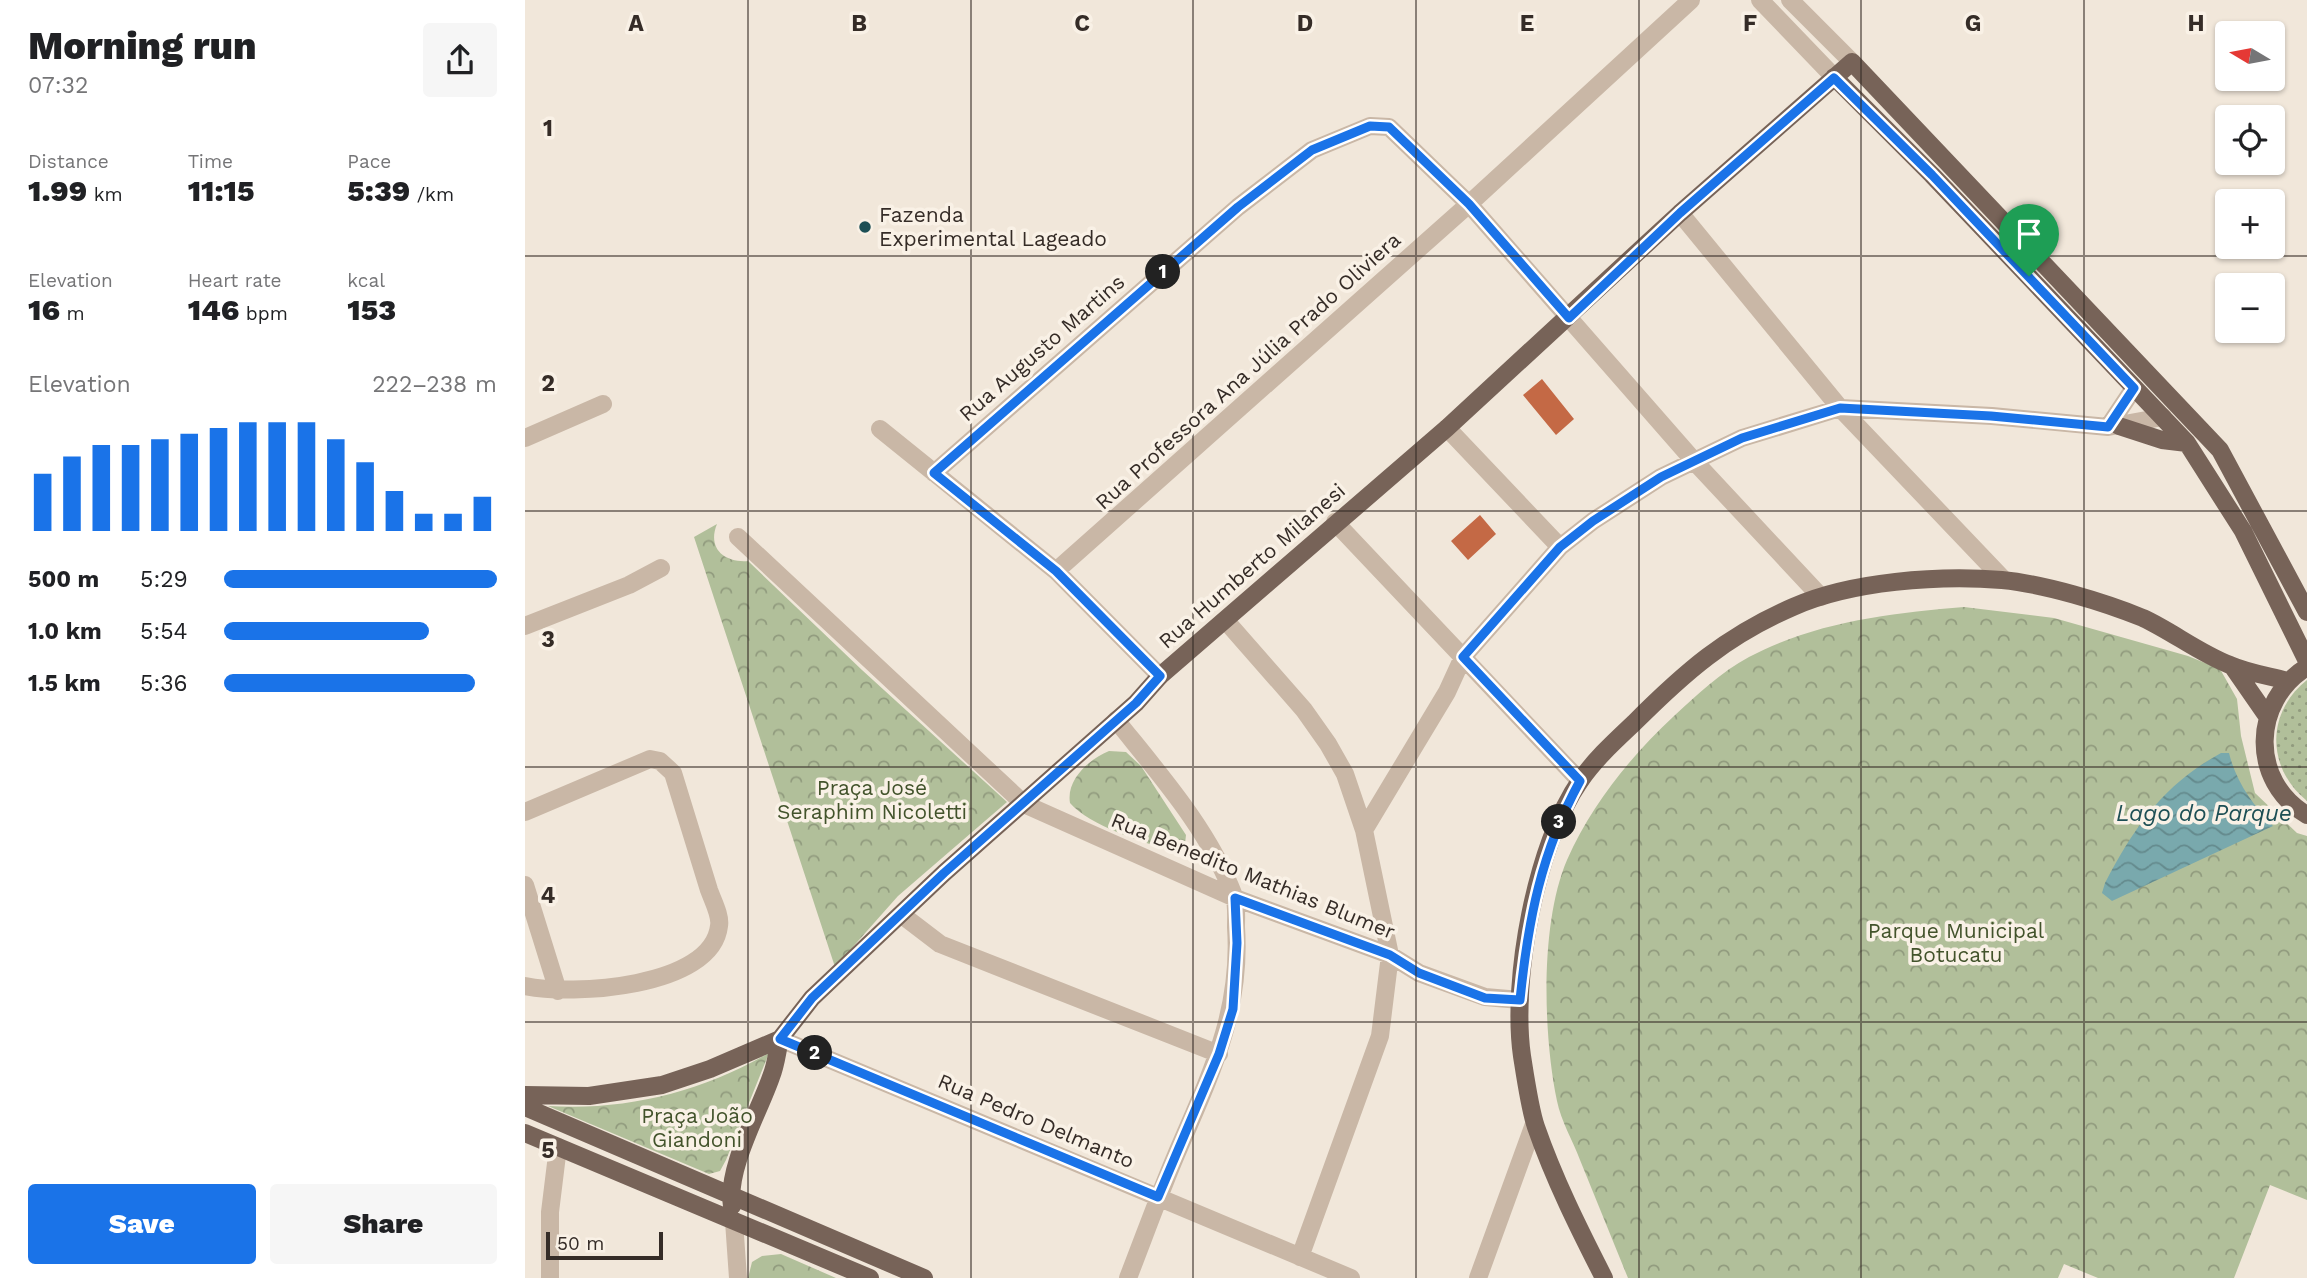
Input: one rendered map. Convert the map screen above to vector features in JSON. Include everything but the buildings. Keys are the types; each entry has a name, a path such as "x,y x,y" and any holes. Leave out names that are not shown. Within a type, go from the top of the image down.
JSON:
{"main road":[{"name":"Rua Humberto Milanesi","path":"525,1096 589,1096 661,1085 710,1069 780,1039 812,998 944,873 1117,720 1160,676 1226,621 1335,522 1447,428 1680,213 1852,62"},
{"path":"1852,62 2151,373 2220,450 2306,610"},
{"path":"1834,78 1950,194 2187,443 2243,531 2307,661"},
{"path":"2134,388 2151,373"},
{"path":"2163,417 2177,402"},
{"path":"2113,427 2162,440 2187,443"},
{"path":"1604,1278 1574,1218 1534,1124 1522,1055 1520,1000 1525,950 1539,877 1563,811 1580,781 1667,690 1718,646 1793,607 1821,597 1908,582 2004,580 2074,596 2143,618 2233,667 2288,681"},
{"path":"2233,667 2267,716"},
{"path":"2307,667 2288,681 2267,716 2263,742 2268,769 2281,792 2307,815"},
{"path":"734,1221 730,1196 744,1141 772,1075 780,1039"},
{"path":"525,1107 923,1278"},
{"path":"525,1133 870,1278"}],"street":[{"name":"Rua Professora Ana Júlia Prado Oliviera","path":"1056,571 1469,204 1691,0"},
{"path":"1760,0 1834,78"},
{"path":"1790,0 1852,62"},
{"name":"Rua Augusto Martins","path":"934,473 1238,207 1312,150 1370,126 1389,127 1469,204"},
{"path":"1469,204 1694,461 1821,597"},
{"path":"1680,213 1840,408 2004,580"},
{"path":"2113,427 2134,388"},
{"path":"525,439 603,404"},
{"path":"1364,830 1447,692 1463,657 1560,547 1593,521 1638,492 1694,461 1742,438 1840,408 1991,416 2113,427 2163,417"},
{"path":"1447,428 1560,547"},
{"path":"880,429 1056,571 1160,676"},
{"path":"1335,522 1580,781"},
{"name":"Rua Benedito Mathias Blumer","path":"738,537 1024,804 1235,898 1390,955 1419,973 1485,998 1520,1000"},
{"path":"525,626 629,585 661,568"},
{"path":"1226,621 1304,710 1345,774 1364,830 1390,955 1380,1036 1300,1257"},
{"path":"1117,720 1194,820 1235,898 1237,943 1233,1009 1219,1054 1158,1197 1128,1278"},
{"path":"525,813 650,759 660,761 673,773 720,924 709,951 670,973 591,990 558,991 525,986"},
{"path":"525,885 558,991"},
{"path":"902,915 940,944 1219,1054"},
{"name":"Rua Pedro Delmanto","path":"780,1039 1351,1278"},
{"path":"1478,1278 1534,1124"},
{"path":"550,1278 550,1212 558,1147"},
{"path":"734,1221 738,1278"}],"green space":[{"name":"Praça José Seraphim Nicoletti","path":"717,524 714,540 720,552 732,559 748,561 862,670 1007,802 898,896 835,967 694,537"},
{"name":"Parque Municipal Botucatu","path":"1964,607 2054,618 2188,656 2220,669 2237,699 2241,736 2255,793 2297,833 2307,836 2307,1200 2270,1185 2234,1278 2098,1278 2064,1264 2058,1278 1628,1278 1561,1116 1552,1074 1547,1012 1548,946 1558,886 1577,839 1613,782 1642,748 1700,692 1749,657 1800,635 1827,627 1881,616"},
{"path":"2307,680 2307,801 2284,773 2276,741 2284,708 2293,693"},
{"path":"1109,751 1126,752 1141,766 1186,835 1185,844 1180,851 1147,843 1103,826 1070,803 1072,786 1081,771 1094,759"},
{"name":"Praça João Giandoni","path":"769,1053 726,1160 720,1171 709,1174 548,1106 606,1105 662,1096 717,1078"},
{"path":"781,1254 836,1278 748,1278 752,1262 762,1256"}],"water":[{"name":"Lago do Parque","path":"2221,753 2229,753 2246,792 2273,826 2112,901 2102,893 2105,883 2140,825 2183,778"}],"place":[{"name":"Fazenda Experimental Lageado","path":"865,227"}],"route":[{"path":"1834,78 2029,276 2134,388 2108,427 1991,416 1840,408 1742,438 1661,477 1593,521 1560,547 1463,657 1580,781 1563,811 1539,877 1525,950 1520,1000 1485,998 1419,973 1390,955 1235,898 1237,943 1233,1009 1219,1054 1158,1197 780,1039 812,998 944,873 1136,703 1160,676 1056,571 934,473 1238,207 1312,150 1370,126 1389,127 1469,204 1569,318 1680,213 1834,78"}]}
